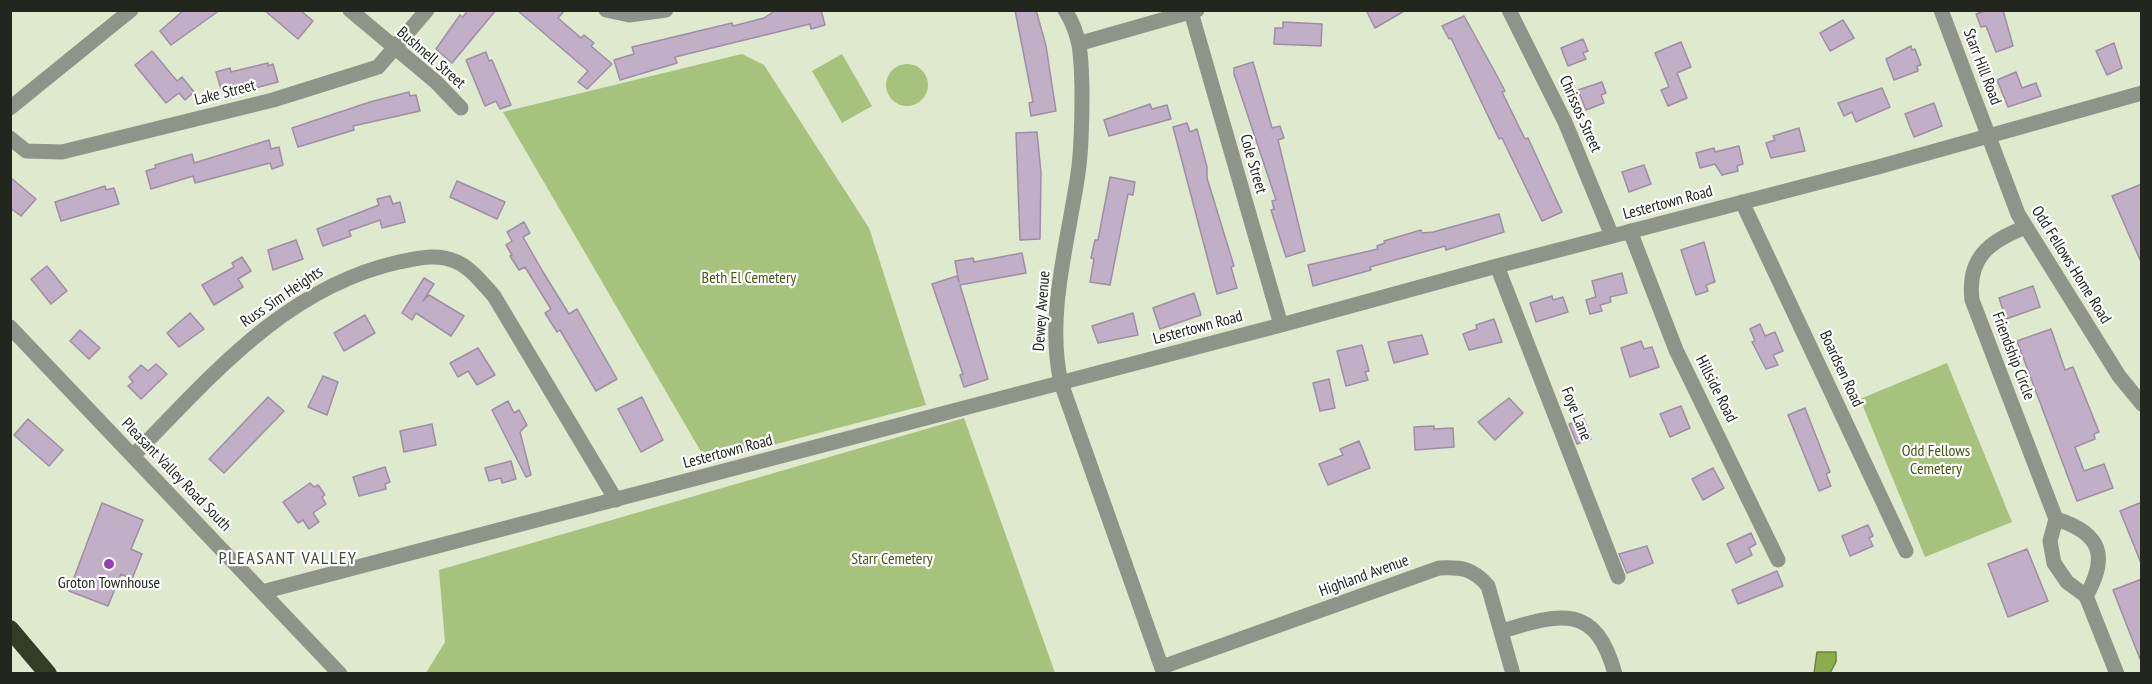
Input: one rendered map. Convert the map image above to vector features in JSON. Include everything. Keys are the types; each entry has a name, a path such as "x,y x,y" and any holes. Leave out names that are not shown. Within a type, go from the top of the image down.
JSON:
{"highway":[{"path":"10,629 48,674"}],"street":[{"path":"10,108 113,15 131,10"},
{"name":"Bushnell Street","path":"350,10 393,49 436,82 461,108"},
{"name":"Lake Street","path":"10,138 26,151 62,152 273,100 378,67 427,10"},
{"path":"606,10 629,15 666,10"},
{"name":"Dewey Avenue","path":"1065,10 1081,43 1082,134 1059,286 1056,361 1061,383 1163,670"},
{"name":"Chrissos Street","path":"1509,10 1565,122 1612,236"},
{"name":"Starr Hill Road","path":"1941,10 1989,136"},
{"path":"1081,43 1194,11"},
{"name":"Cole Street","path":"1194,11 1281,325"},
{"name":"Lestertown Road","path":"262,592 1281,325 2142,93"},
{"name":"Odd Fellows Home Road","path":"1989,136 2009,193 2026,227 2119,376 2142,404"},
{"name":"Boardsen Road","path":"1742,202 1906,551"},
{"name":"Friendship Circle","path":"2026,227 1997,238 1974,267 1970,283 1972,300 2056,519"},
{"name":"Hillside Road","path":"1630,231 1676,350 1778,560"},
{"name":"Russ Sim Heights","path":"133,456 235,352 317,291 352,275 422,257 441,256 458,262 476,276 494,296 616,500"},
{"name":"Foye Lane","path":"1497,266 1618,577"},
{"name":"Pleasant Valley Road South","path":"10,327 340,674"},
{"path":"2086,596 2096,579 2100,558 2092,536 2076,525 2056,519 2050,541 2054,563 2067,582 2086,596 2117,674"},
{"name":"Highland Avenue","path":"1163,670 1439,568 1462,567 1478,574 1488,585 1513,674"},
{"path":"1502,631 1545,618 1570,617 1593,628 1609,650 1616,674"}],"green space":[{"name":"Beth El Cemetery","path":"742,54 764,65 869,228 926,405 707,462 503,112"},
{"path":"842,54 872,106 842,123 812,71"},
{"path":"907,64 915,65 922,70 927,77 927,93 922,100 915,105 907,106 899,105 892,100 887,93 886,85 887,77 892,70 899,65"},
{"name":"Odd Fellows Cemetery","path":"1947,363 2012,522 1925,557 1860,399"},
{"name":"Starr Cemetery","path":"964,418 1055,673 426,673 445,642 439,570"}],"shaded area":[{"path":"1817,652 1836,652 1836,662 1830,673 1814,673"}],"building":[{"path":"184,10 220,10 171,45 160,31"},
{"path":"264,10 300,10 313,21 298,39"},
{"path":"468,10 496,10 452,63 436,49 460,15 463,17"},
{"path":"517,10 565,10 558,18 581,38 584,35 594,43 591,46 612,64 587,89 578,82 588,71"},
{"path":"776,10 821,10 825,25 811,29 810,24 675,57 677,63 620,80 614,60 634,54 632,47 732,23 733,26 764,18"},
{"path":"1015,10 1036,10 1046,46 1056,111 1031,116 1029,103 1033,102"},
{"path":"1366,10 1406,10 1375,28"},
{"path":"1987,10 2003,10 2013,46 1996,52 1986,26 1981,27 1976,14"},
{"path":"1464,16 1505,91 1502,92 1525,139 1528,138 1562,212 1542,221 1502,138 1499,139 1451,38 1449,39 1442,26"},
{"path":"1843,20 1854,38 1830,51 1820,33"},
{"path":"1283,22 1322,24 1321,46 1274,44 1275,28 1283,28"},
{"path":"1583,39 1588,51 1583,53 1586,59 1568,66 1561,48"},
{"path":"1681,42 1691,67 1677,73 1687,98 1668,106 1661,90 1669,87 1655,53"},
{"path":"2114,43 2122,68 2107,75 2096,51"},
{"path":"1911,46 1912,50 1915,49 1921,65 1917,66 1918,71 1894,80 1886,59"},
{"path":"152,51 177,81 182,77 194,92 185,100 179,93 166,103 135,65"},
{"path":"486,52 489,61 492,60 511,105 500,109 496,101 485,106 466,60"},
{"path":"1253,62 1272,128 1280,126 1284,138 1278,140 1305,251 1286,257 1271,210 1274,209 1272,201 1276,200 1234,74 1234,68"},
{"path":"268,63 268,66 273,64 278,82 236,93 234,86 221,89 216,72 230,68 231,72"},
{"path":"2016,72 2022,88 2036,83 2041,96 2008,107 1997,80"},
{"path":"1602,82 1606,93 1601,95 1604,103 1586,110 1578,90"},
{"path":"1882,88 1890,107 1856,122 1852,112 1844,116 1838,103"},
{"path":"409,92 410,96 416,95 420,111 353,126 354,130 298,147 292,128 370,102"},
{"path":"1934,103 1942,126 1914,137 1905,114"},
{"path":"1150,104 1152,109 1167,105 1171,119 1109,136 1104,120"},
{"path":"1187,123 1190,132 1197,129 1207,167 1207,178 1234,266 1231,267 1237,288 1217,294 1173,127"},
{"path":"1799,128 1805,151 1771,158 1766,143 1775,140 1773,136"},
{"path":"1037,132 1041,173 1040,239 1020,240 1016,133"},
{"path":"269,140 271,149 279,147 283,165 272,169 270,163 195,183 193,176 151,189 146,171 156,168 155,165 192,154 194,163"},
{"path":"1739,146 1743,164 1737,166 1738,171 1722,175 1715,164 1700,168 1696,153 1714,148 1715,152"},
{"path":"1644,165 1651,184 1629,192 1622,172"},
{"path":"10,177 36,199 21,216 10,208"},
{"path":"1110,177 1135,182 1133,195 1128,194 1110,285 1090,282 1094,259 1091,258 1095,240 1098,240"},
{"path":"457,181 505,202 497,219 450,197"},
{"path":"2142,184 2142,262 2141,262 2112,196"},
{"path":"105,186 106,190 114,188 119,204 61,221 55,202"},
{"path":"390,196 393,204 400,202 405,222 382,228 380,220 349,231 351,236 323,246 317,229 379,205 377,199"},
{"path":"1499,214 1504,232 1446,250 1445,246 1370,267 1371,270 1313,286 1308,265 1378,249 1377,246 1385,243 1384,241 1421,230 1422,233 1433,232"},
{"path":"524,222 530,233 523,237 543,272 569,314 577,309 617,379 596,391 560,330 557,332 545,313 551,309 525,267 519,270 510,256 512,255 506,245 512,241 507,232"},
{"path":"296,240 303,259 273,270 268,250"},
{"path":"1704,242 1715,282 1706,285 1708,291 1696,295 1681,250"},
{"path":"1022,253 1026,273 960,285 988,379 964,387 960,375 963,374 932,284 957,276 959,282 955,261 973,258 974,262"},
{"path":"242,257 251,271 238,279 243,287 214,305 202,285 234,267 232,263"},
{"path":"47,266 67,291 51,304 31,279"},
{"path":"1622,273 1627,293 1610,297 1611,302 1600,305 1602,311 1590,314 1586,300 1596,297 1592,281"},
{"path":"424,278 434,284 423,301 429,295 464,316 451,336 416,313 412,320 402,313"},
{"path":"2033,286 2040,307 2006,319 1999,298"},
{"path":"1194,293 1201,315 1160,329 1153,308"},
{"path":"1552,296 1553,300 1563,297 1568,312 1536,322 1530,303"},
{"path":"190,313 204,329 179,347 167,333"},
{"path":"1133,313 1138,335 1098,343 1092,326"},
{"path":"365,315 375,333 344,351 334,333"},
{"path":"1494,319 1502,342 1469,350 1463,334 1477,329 1476,325"},
{"path":"1760,324 1765,336 1775,332 1783,351 1773,355 1778,365 1766,369 1752,342 1755,341 1750,329"},
{"path":"2051,329 2065,370 2073,367 2099,432 2094,434 2095,439 2075,447 2084,471 2104,464 2113,488 2077,501 2017,341"},
{"path":"80,330 100,348 89,359 70,341"},
{"path":"1422,335 1428,354 1394,363 1388,342"},
{"path":"1641,341 1644,349 1652,347 1659,367 1630,377 1621,348"},
{"path":"1362,345 1369,371 1365,372 1368,380 1346,386 1337,351"},
{"path":"478,348 495,375 477,385 468,371 458,377 450,363"},
{"path":"156,364 167,374 141,399 128,386 133,382 129,377 141,365 148,371"},
{"path":"323,376 338,382 327,415 308,407"},
{"path":"1329,379 1335,408 1320,411 1313,383"},
{"path":"268,397 284,411 224,473 209,459"},
{"path":"642,397 663,440 641,452 618,409"},
{"path":"1509,398 1523,413 1495,440 1478,422"},
{"path":"508,401 514,413 519,410 527,425 520,432 531,475 526,477 492,410"},
{"path":"1681,406 1690,428 1670,437 1660,414"},
{"path":"1805,408 1830,472 1826,474 1831,486 1819,491 1788,415"},
{"path":"28,419 63,450 49,466 14,435"},
{"path":"1584,419 1591,439 1577,444 1569,424"},
{"path":"432,424 436,445 404,452 400,431"},
{"path":"1434,426 1434,429 1453,428 1454,447 1415,450 1414,427"},
{"path":"1359,441 1370,468 1328,485 1319,464 1343,455 1340,449"},
{"path":"511,461 516,479 502,483 501,478 489,481 485,468"},
{"path":"385,467 390,482 385,484 386,489 359,496 353,477"},
{"path":"1713,468 1724,488 1703,500 1692,479"},
{"path":"310,483 314,487 318,485 325,495 322,497 326,504 313,513 319,522 309,529 303,520 298,523 283,502"},
{"path":"2142,502 2142,563 2141,563 2120,511"},
{"name":"Groton Townhouse","path":"102,503 143,520 131,549 142,554 132,579 121,574 108,606 69,591"},
{"path":"1868,525 1873,536 1869,538 1873,546 1850,556 1842,536"},
{"path":"1751,533 1756,544 1749,548 1752,555 1736,563 1727,544"},
{"path":"1647,546 1653,563 1627,573 1619,554"},
{"path":"2027,549 2048,601 2008,617 1988,564"},
{"path":"1777,571 1783,586 1738,604 1732,590"},
{"path":"2142,579 2142,658 2140,659 2113,590"}],"place":[{"name":"Groton Townhouse","path":"109,564"}],"district":[{"name":"PLEASANT VALLEY","path":"288,559"}]}
